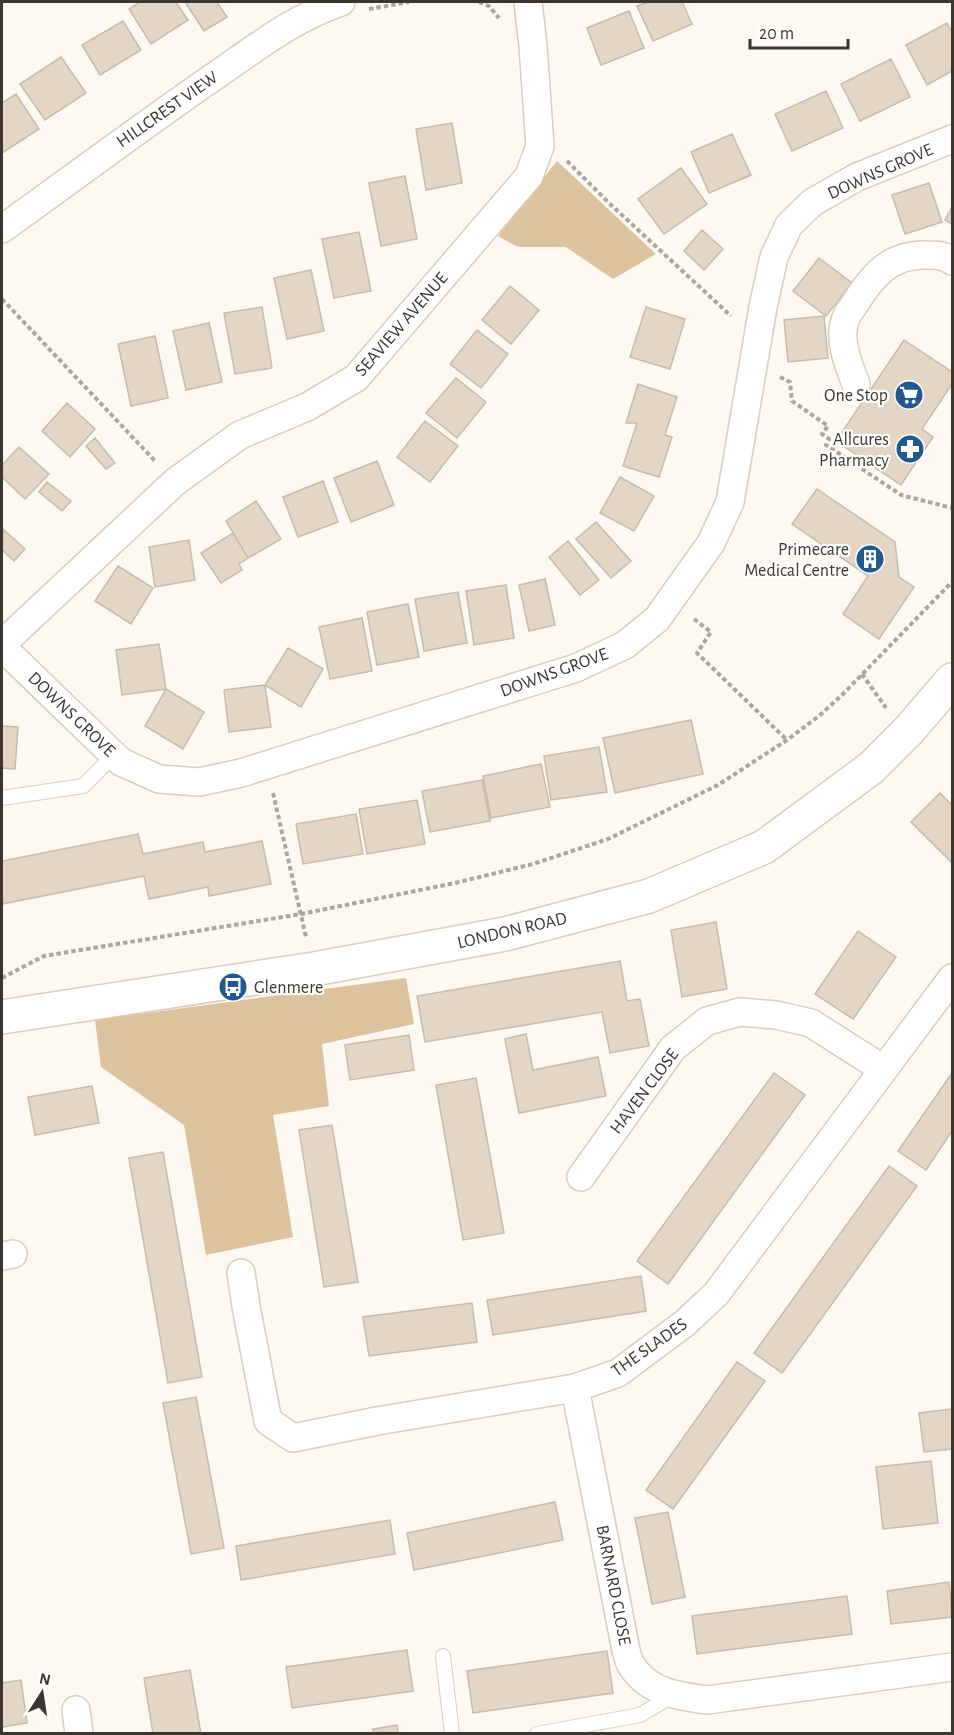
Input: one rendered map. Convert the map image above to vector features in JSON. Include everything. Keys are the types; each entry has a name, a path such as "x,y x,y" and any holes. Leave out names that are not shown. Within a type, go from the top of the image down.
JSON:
{"main road":[{"name":"LONDON ROAD","path":"2,1017 314,969 505,934 650,896 764,847 871,768 909,730 952,680"}],"street":[{"name":"HILLCREST VIEW","path":"2,230 131,134 276,34 316,10 341,2"},
{"name":"SEAVIEW AVENUE","path":"2,645 175,482 240,435 307,408 356,378 529,176 540,146 528,2"},
{"name":"DOWNS GROVE","path":"2,645 121,762 159,779 199,782 266,766 576,668 625,645 657,619 711,543 730,502 763,307 774,257 789,225 813,202 857,177 952,139"},
{"path":"855,384 844,353 844,321 862,293 884,267 898,258 915,255 943,255 952,261"},
{"name":"THE SLADES","path":"242,1273 247,1312 268,1421 293,1438 377,1421 575,1388 618,1372 685,1323 716,1293 952,978"},
{"name":"HAVEN CLOSE","path":"581,1177 673,1048 706,1021 740,1012 776,1015 811,1023 883,1069"},
{"name":"BARNARD CLOSE","path":"575,1388 630,1662 648,1684 672,1695 707,1700 952,1667"}],"lane":[{"path":"2,798 83,786 114,755"},
{"path":"442,1656 452,1734"},
{"path":"537,1734 640,1715 672,1695"}],"path":[{"path":"479,2 489,6 504,27"},
{"path":"560,154 600,194"},
{"path":"2,299 157,463"},
{"path":"901,495 952,507"},
{"path":"2,978 44,956 301,914 455,883 533,864 608,838 718,785 787,740 819,716 842,694 952,582"},
{"path":"670,600 711,632 697,653 787,740"},
{"path":"266,766 314,969"}],"shaded area":[{"path":"557,161 656,254 613,279 566,247 518,247 498,236"},
{"path":"406,978 414,1024 322,1044 329,1106 273,1115 293,1237 206,1255 184,1125 101,1067 95,1020"}],"building":[{"path":"140,2 176,2 188,20 151,44 129,9"},
{"path":"185,2 217,2 227,17 204,31"},
{"path":"648,2 682,2 692,24 653,41 637,6"},
{"path":"629,11 644,48 601,65 587,28"},
{"path":"123,21 141,50 100,75 82,45"},
{"path":"947,23 952,32 952,71 927,85 906,45"},
{"path":"61,57 86,93 45,120 20,84"},
{"path":"891,59 910,97 860,121 841,84"},
{"path":"826,91 843,128 792,151 775,114"},
{"path":"16,94 39,129 2,153 2,103"},
{"path":"452,123 462,183 426,190 416,129"},
{"path":"732,134 751,175 709,193 691,152"},
{"path":"681,168 707,204 664,234 638,199"},
{"path":"405,176 417,239 381,246 369,183"},
{"path":"929,183 942,222 905,234 892,195"},
{"path":"952,207 952,224 945,220"},
{"path":"702,230 723,249 704,270 684,251"},
{"path":"359,232 371,291 334,298 322,239"},
{"path":"819,258 852,283 826,316 793,291"},
{"path":"311,270 324,331 287,339 274,278"},
{"path":"510,286 539,310 511,344 482,320"},
{"path":"262,307 272,368 235,374 224,313"},
{"path":"646,307 685,319 670,369 630,357"},
{"path":"824,316 828,358 788,362 784,320"},
{"path":"209,323 222,382 186,390 173,331"},
{"path":"477,330 508,354 481,388 450,364"},
{"path":"155,336 168,398 131,406 118,344"},
{"path":"904,340 952,372 952,384 922,429 933,437 901,485 836,441"},
{"path":"456,378 486,402 457,438 426,413"},
{"path":"638,384 677,397 665,435 672,437 659,477 623,466 637,423 626,423"},
{"path":"67,403 95,429 70,457 42,431"},
{"path":"425,421 458,446 430,482 397,457"},
{"path":"95,438 115,463 106,469 86,446"},
{"path":"19,447 49,474 25,499 2,477 2,465"},
{"path":"377,461 394,505 351,522 334,478"},
{"path":"620,477 654,496 634,531 600,513"},
{"path":"323,481 338,522 298,537 283,497"},
{"path":"47,482 71,501 62,511 39,492"},
{"name":"Primecare Medical Centre","path":"817,489 895,542 899,577 914,587 879,639 843,614 868,576 792,524"},
{"path":"256,501 281,539 248,558 226,521"},
{"path":"596,522 631,561 611,578 576,539"},
{"path":"3,529 25,549 14,561 2,550"},
{"path":"233,533 248,558 239,564 242,570 221,583 201,553"},
{"path":"189,540 195,580 155,587 149,547"},
{"path":"568,541 599,580 580,595 549,557"},
{"path":"118,566 153,588 131,624 95,601"},
{"path":"545,579 555,625 529,631 519,585"},
{"path":"506,585 514,638 474,645 466,591"},
{"path":"458,592 467,643 424,651 415,599"},
{"path":"408,604 419,657 377,665 367,612"},
{"path":"362,618 372,671 330,679 319,627"},
{"path":"159,644 166,689 122,695 116,650"},
{"path":"288,648 323,669 301,707 265,685"},
{"path":"265,685 271,727 229,732 224,690"},
{"path":"166,689 204,712 183,749 145,726"},
{"path":"691,720 703,774 615,793 603,738"},
{"path":"2,726 18,727 15,769 2,768"},
{"path":"599,747 607,792 551,800 544,756"},
{"path":"541,764 550,807 491,818 483,776"},
{"path":"482,780 490,821 430,832 422,791"},
{"path":"940,793 952,805 952,863 911,822"},
{"path":"417,800 425,844 367,854 359,809"},
{"path":"356,814 363,854 303,864 296,824"},
{"path":"138,834 143,854 203,842 205,852 262,841 271,884 209,896 208,887 149,899 144,876 2,904 2,861"},
{"path":"716,922 727,989 682,997 671,930"},
{"path":"858,931 896,957 853,1019 815,994"},
{"path":"620,961 627,1001 640,999 649,1046 610,1053 602,1012 425,1042 417,996"},
{"path":"526,1034 533,1070 598,1057 606,1096 519,1113 505,1039"},
{"path":"409,1035 414,1070 350,1080 345,1045"},
{"path":"774,1073 805,1095 668,1284 637,1261"},
{"path":"952,1073 952,1131 926,1170 898,1151"},
{"path":"476,1078 504,1233 463,1240 436,1085"},
{"path":"92,1086 99,1123 35,1135 28,1097"},
{"path":"332,1125 358,1282 324,1287 299,1130"},
{"path":"163,1152 202,1377 168,1383 129,1158"},
{"path":"889,1166 917,1186 782,1373 754,1353"},
{"path":"641,1276 646,1311 493,1335 487,1300"},
{"path":"472,1303 477,1342 369,1356 363,1317"},
{"path":"737,1362 765,1381 673,1509 646,1490"},
{"path":"196,1397 224,1548 191,1554 163,1403"},
{"path":"952,1409 952,1449 924,1452 919,1413"},
{"path":"931,1461 938,1523 883,1529 876,1467"},
{"path":"555,1502 563,1540 414,1570 407,1533"},
{"path":"668,1512 685,1597 652,1604 635,1518"},
{"path":"390,1520 395,1554 241,1580 236,1546"},
{"path":"949,1582 952,1617 891,1624 887,1591"},
{"path":"847,1596 852,1634 697,1654 692,1616"},
{"path":"407,1650 413,1691 292,1708 286,1667"},
{"path":"607,1651 613,1693 473,1713 467,1671"},
{"path":"190,1670 201,1734 153,1734 144,1678"},
{"path":"21,1680 27,1723 2,1727 2,1683"},
{"path":"397,1725 398,1734 374,1734 373,1729"}],"place":[{"name":"One Stop","path":"909,395"},
{"name":"Allcures Pharmacy","path":"910,449"},
{"name":"Primecare Medical Centre","path":"870,559"},
{"name":"Glenmere","path":"233,987"}]}
